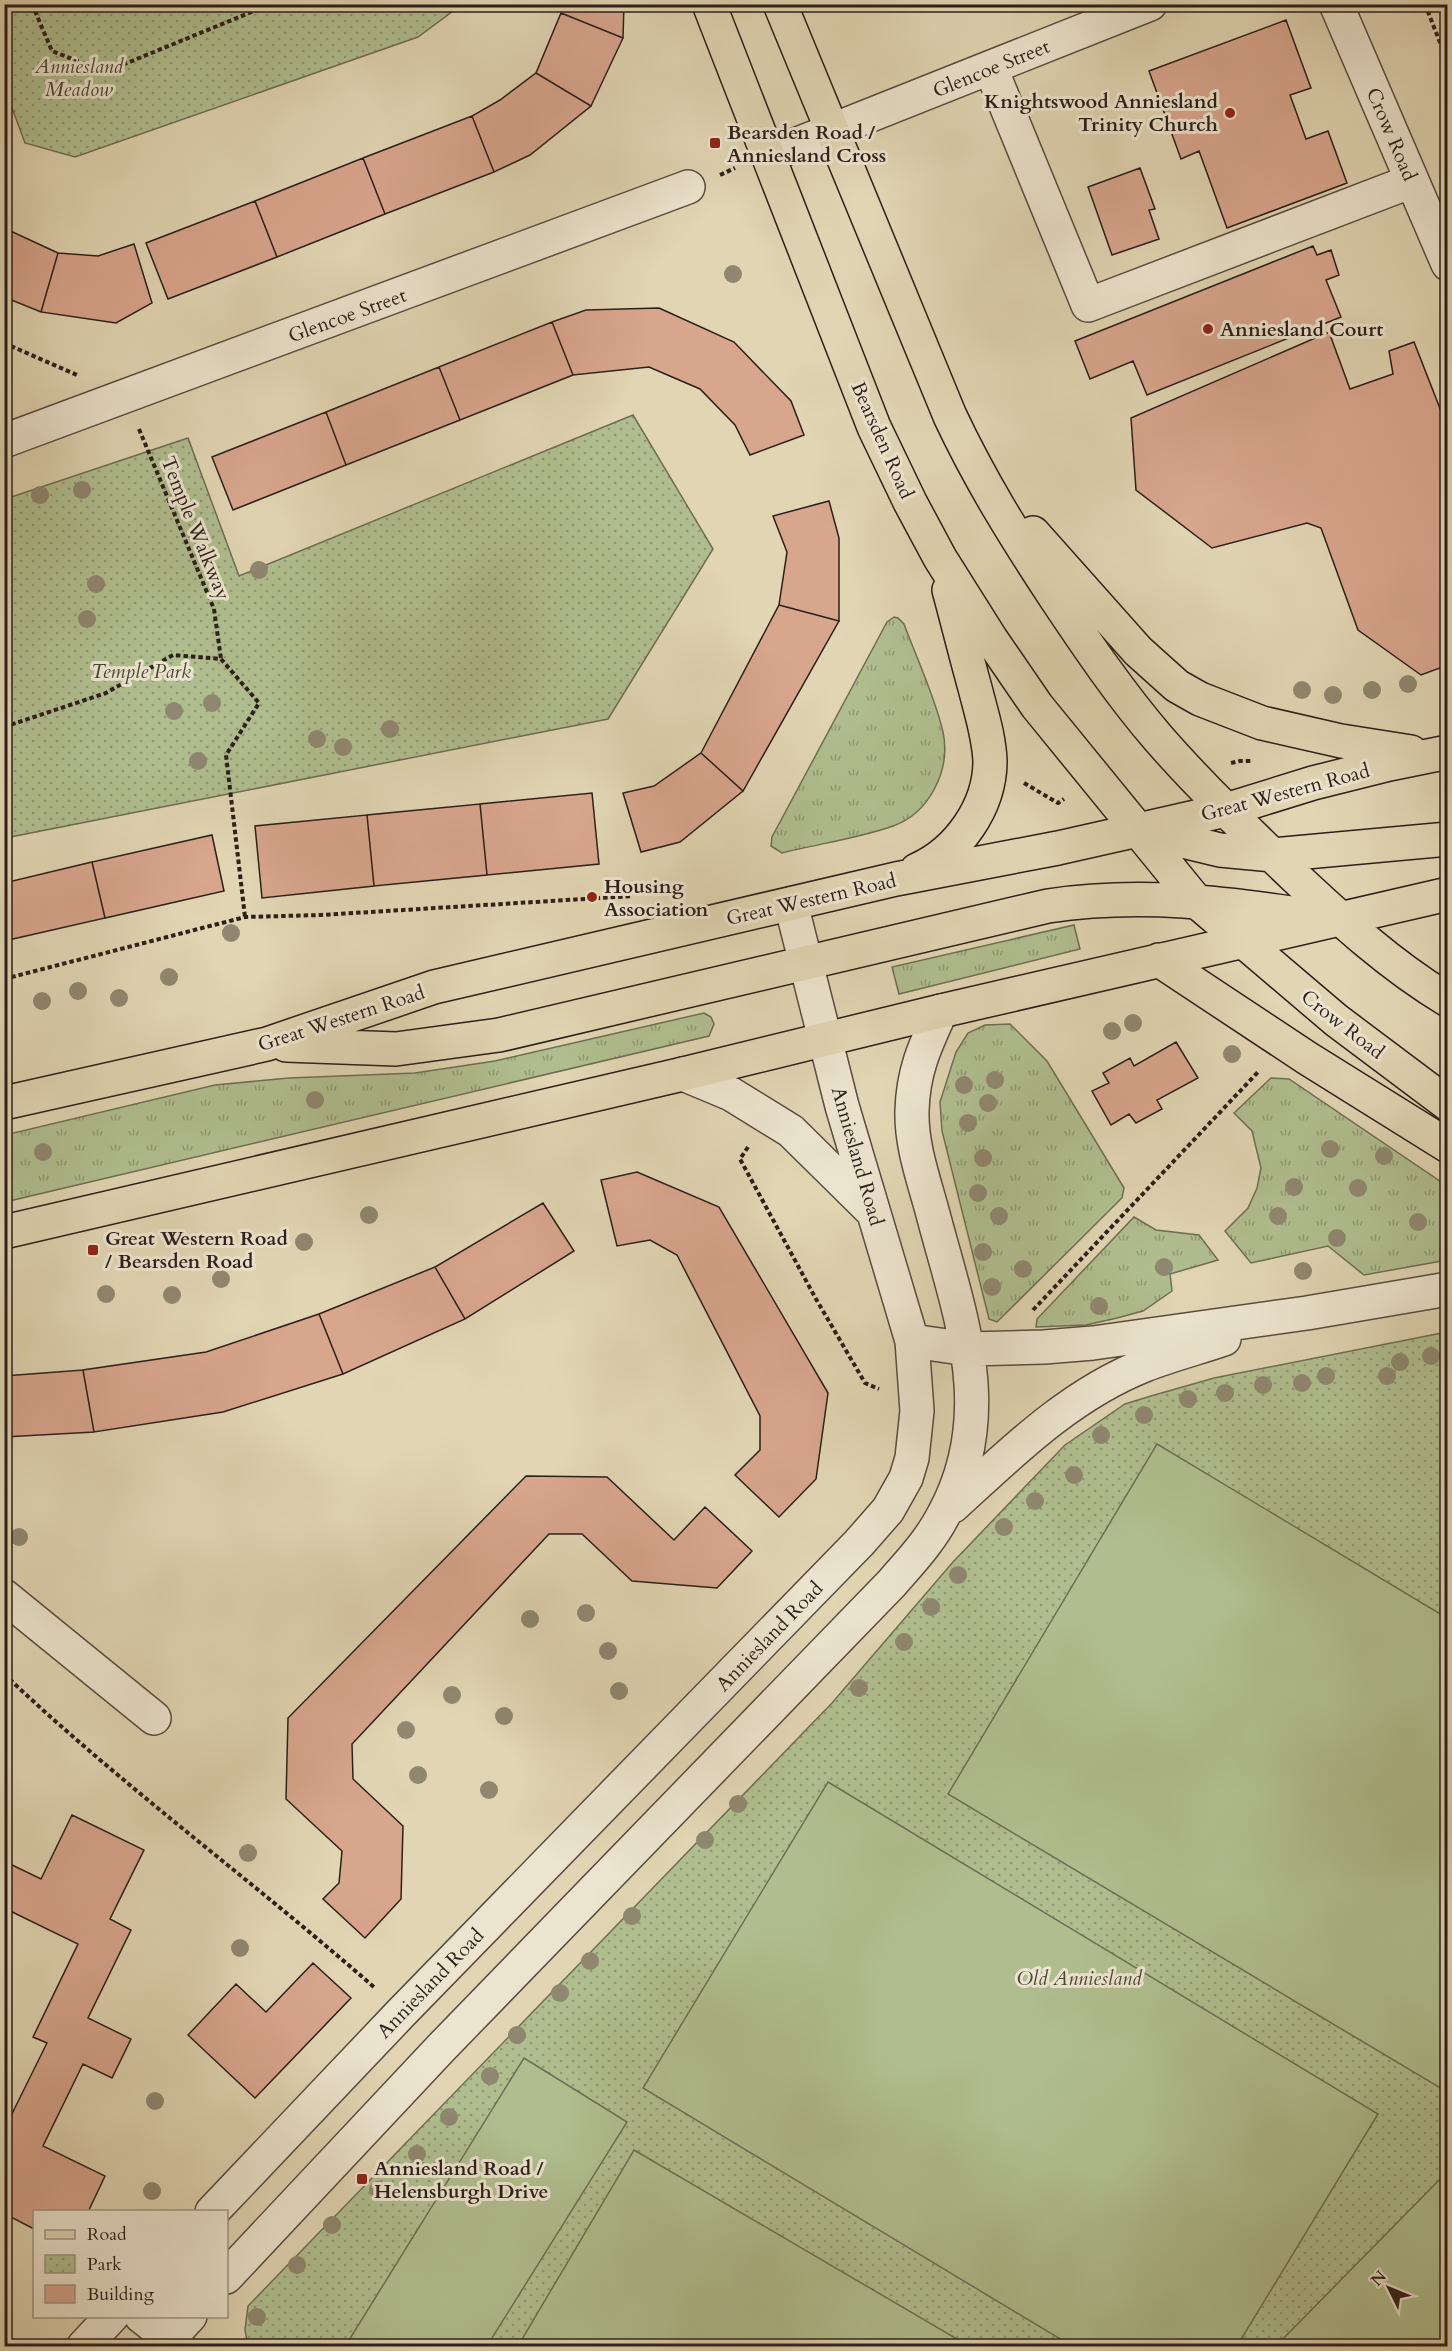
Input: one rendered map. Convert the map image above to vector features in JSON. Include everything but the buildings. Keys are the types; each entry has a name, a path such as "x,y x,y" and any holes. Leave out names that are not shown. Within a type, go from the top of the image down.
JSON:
{"main road":[{"name":"Bearsden Road","path":"709,4 770,155 874,427 940,558 1036,706 1196,901"},
{"path":"780,4 950,416 974,467 1002,517 1084,642 1157,737 1226,810 1342,920 1434,992"},
{"path":"974,467 1138,651 1177,686 1200,699 1262,723 1380,748 1410,752 1448,752"},
{"path":"896,879 925,866 949,850 973,821 988,776 990,760 987,732 940,558"},
{"name":"Great Western Road","path":"4,1103 267,1044 434,987 896,879 1058,848 1226,810 1313,783 1448,752"},
{"path":"1138,830 1209,848 1273,855 1448,839"},
{"path":"4,1232 683,1074 1158,960 1342,920 1448,894"},
{"path":"267,1044 396,1049 499,1035 1048,906 1126,898 1196,901 1342,920"},
{"name":"Crow Road","path":"1196,901 1336,1020 1448,1104"},
{"path":"1158,960 1448,1146"}],"street":[{"name":"Glencoe Street","path":"770,155 1150,4"},
{"name":"Crow Road","path":"1336,4 1412,181 1440,224 1448,264"},
{"path":"991,69 1088,305 1412,181"},
{"name":"Glencoe Street","path":"4,441 688,187"},
{"name":"Anniesland Road","path":"213,2210 402,2012 860,1543 888,1510 906,1478 912,1458 917,1411 912,1341 842,1106 791,904"},
{"path":"1434,992 1448,1012"},
{"path":"228,2275 441,2048 892,1583 922,1548 945,1514 962,1471 970,1441 972,1412 969,1349 914,1134 913,1094 919,1060 941,1011"},
{"path":"683,1074 731,1095 791,1131 875,1213"},
{"path":"912,1341 969,1349 1093,1343 1307,1313 1448,1288"},
{"path":"945,1514 1045,1423 1087,1395 1144,1365 1307,1313"},
{"path":"4,1596 154,1718"},
{"path":"84,2346 110,2318"},
{"path":"143,2318 169,2344 188,2318"}],"path":[{"path":"32,4 52,51 105,72 272,4"},
{"path":"1425,4 1448,63"},
{"path":"688,187 770,155"},
{"path":"4,343 126,397"},
{"name":"Temple Walkway","path":"126,397 214,609 221,659"},
{"path":"4,727 106,693 173,655 221,659 259,703 226,755 246,917"},
{"path":"4,979 246,917 321,915 633,896"},
{"path":"1016,1348 1019,1325 1267,1062"},
{"path":"4,1674 57,1724 120,1778 402,2012"}],"green space":[{"name":"Anniesland Meadow","path":"5,4 461,5 418,37 75,157 25,143 5,89"},
{"name":"Temple Park","path":"633,415 713,549 608,719 5,838 5,499 188,438 239,576"},
{"path":"894,617 904,624 940,719 945,746 944,760 935,788 918,811 893,826 782,853 771,846 772,837 887,622"},
{"path":"1074,925 1080,949 899,994 892,967"},
{"path":"704,1013 711,1017 714,1024 709,1036 5,1202 5,1135 215,1085 289,1078 415,1073 495,1061"},
{"path":"1010,1024 1047,1061 1124,1188 1122,1198 997,1322 989,1319 942,1131 940,1102 956,1052 968,1033 985,1025"},
{"path":"1271,1078 1289,1079 1447,1186 1447,1260 1364,1275 1328,1246 1251,1263 1225,1231 1248,1208 1257,1188 1261,1168 1252,1131 1234,1113"},
{"path":"1134,1217 1156,1230 1199,1235 1218,1260 1170,1274 1172,1291 1143,1311 1086,1325 1036,1327 1037,1319"},
{"name":"Old Anniesland","path":"1447,1332 1447,2346 248,2346 245,2330 248,2306 832,1703 953,1562 1065,1445 1125,1404 1151,1396 1214,1378"},
{"path":"1157,1444 1447,1618 1447,2092 948,1794"},
{"path":"828,1782 1378,2114 1237,2346 1072,2346 643,2088"},
{"path":"524,2058 627,2122 487,2346 346,2345"},
{"path":"634,2150 969,2346 518,2346"},
{"path":"1447,2172 1447,2346 1276,2346"}],"place":[{"name":"Knightswood Anniesland Trinity Church","path":"1230,113"},
{"name":"Bearsden Road / Anniesland Cross","path":"715,143"},
{"name":"Anniesland Court","path":"1208,329"},
{"name":"Housing Association","path":"592,897"},
{"name":"Great Western Road / Bearsden Road","path":"93,1250"},
{"name":"Anniesland Road / Helensburgh Drive","path":"362,2179"}]}
